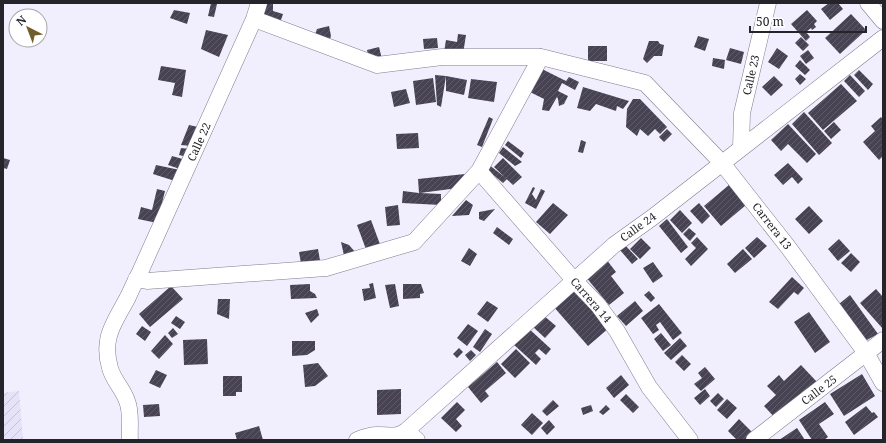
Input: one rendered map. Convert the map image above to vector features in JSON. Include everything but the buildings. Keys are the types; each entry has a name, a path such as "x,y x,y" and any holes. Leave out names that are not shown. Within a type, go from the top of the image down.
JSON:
{"street":[{"name":"Calle 22","path":"130,440 130,417 127,402 119,385 113,377 108,360 107,351 110,330 136,280 254,18 259,3"},
{"name":"Calle 23","path":"741,148 742,113 768,3"},
{"path":"868,3 883,21"},
{"path":"136,280 147,281 326,268 414,242 479,171 541,56 442,57 377,65 254,18"},
{"name":"Calle 24","path":"412,436 574,280 614,245 653,217 883,38"},
{"name":"Carrera 13","path":"541,56 645,83 722,163 788,247 866,354 883,382"},
{"name":"Carrera 14","path":"479,171 574,280 598,305 618,331 649,387 690,440"},
{"name":"Calle 25","path":"754,440 883,340"},
{"path":"357,440 378,435 394,437 401,435 412,436"}],"shaded area":[{"path":"19,391 23,440 3,440 3,393"}]}
